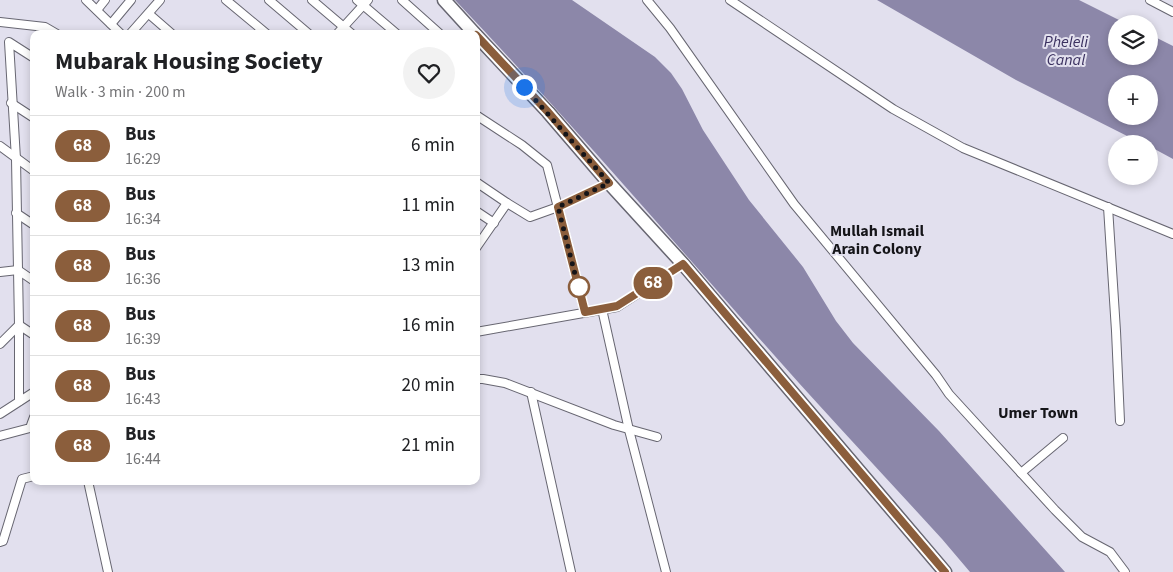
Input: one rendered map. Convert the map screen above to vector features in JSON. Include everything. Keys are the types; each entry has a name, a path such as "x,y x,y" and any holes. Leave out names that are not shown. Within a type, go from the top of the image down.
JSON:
{"main road":[{"path":"444,0 472,30"},
{"path":"480,38 683,264 945,572"}],"street":[{"path":"86,0 117,30"},
{"path":"97,10 105,0"},
{"path":"111,24 131,0"},
{"path":"134,30 160,0"},
{"path":"226,0 262,30"},
{"path":"269,0 304,30"},
{"path":"312,0 347,30"},
{"path":"402,0 436,30"},
{"path":"647,0 670,28 794,204 936,375 949,394 1021,474 1082,537 1110,552 1126,572"},
{"path":"730,0 893,109 954,143 1173,234"},
{"path":"1150,0 1173,12"},
{"path":"340,30 363,2 393,30"},
{"path":"149,14 167,30"},
{"path":"0,22 45,27 50,30"},
{"path":"19,402 16,159 11,102 9,42 30,55"},
{"path":"11,102 30,115"},
{"path":"480,118 522,145 547,165 585,312"},
{"path":"0,146 30,168"},
{"path":"480,185 530,217 558,207 609,183"},
{"path":"480,238 494,223 507,203"},
{"path":"1108,207 1120,421"},
{"path":"16,213 30,222"},
{"path":"480,214 494,223"},
{"path":"480,331 617,306 683,264"},
{"path":"0,272 18,270 30,278"},
{"path":"602,309 629,430 666,572"},
{"path":"19,325 30,332"},
{"path":"0,344 19,325"},
{"path":"480,378 506,383 629,430 657,437"},
{"path":"531,392 571,572"},
{"path":"0,414 30,395"},
{"path":"0,436 30,428"},
{"path":"1021,474 1063,438"},
{"path":"0,542 3,541 22,479 30,477"},
{"path":"89,485 108,572"}],"water":[{"path":"455,0 572,0 655,57 671,73 682,89 703,130 749,200 803,267 836,321 853,343 939,431 1065,572 970,572 774,356 568,122"},
{"name":"Pheleli Canal","path":"877,0 1079,0 1109,15 1108,65 1158,65 1158,38 1173,46 1173,159 1158,151 1158,135 1125,135 1016,80"}],"bus line":[{"name":"68","path":"480,39 548,112 609,183 558,207 585,312 617,306 683,264 945,572"}],"district":[{"name":"Mullah Ismail Arain Colony","path":"877,239"},
{"name":"Umer Town","path":"1038,412"}],"route":[{"path":"524,87 609,183 558,207 580,294 579,287"}]}
